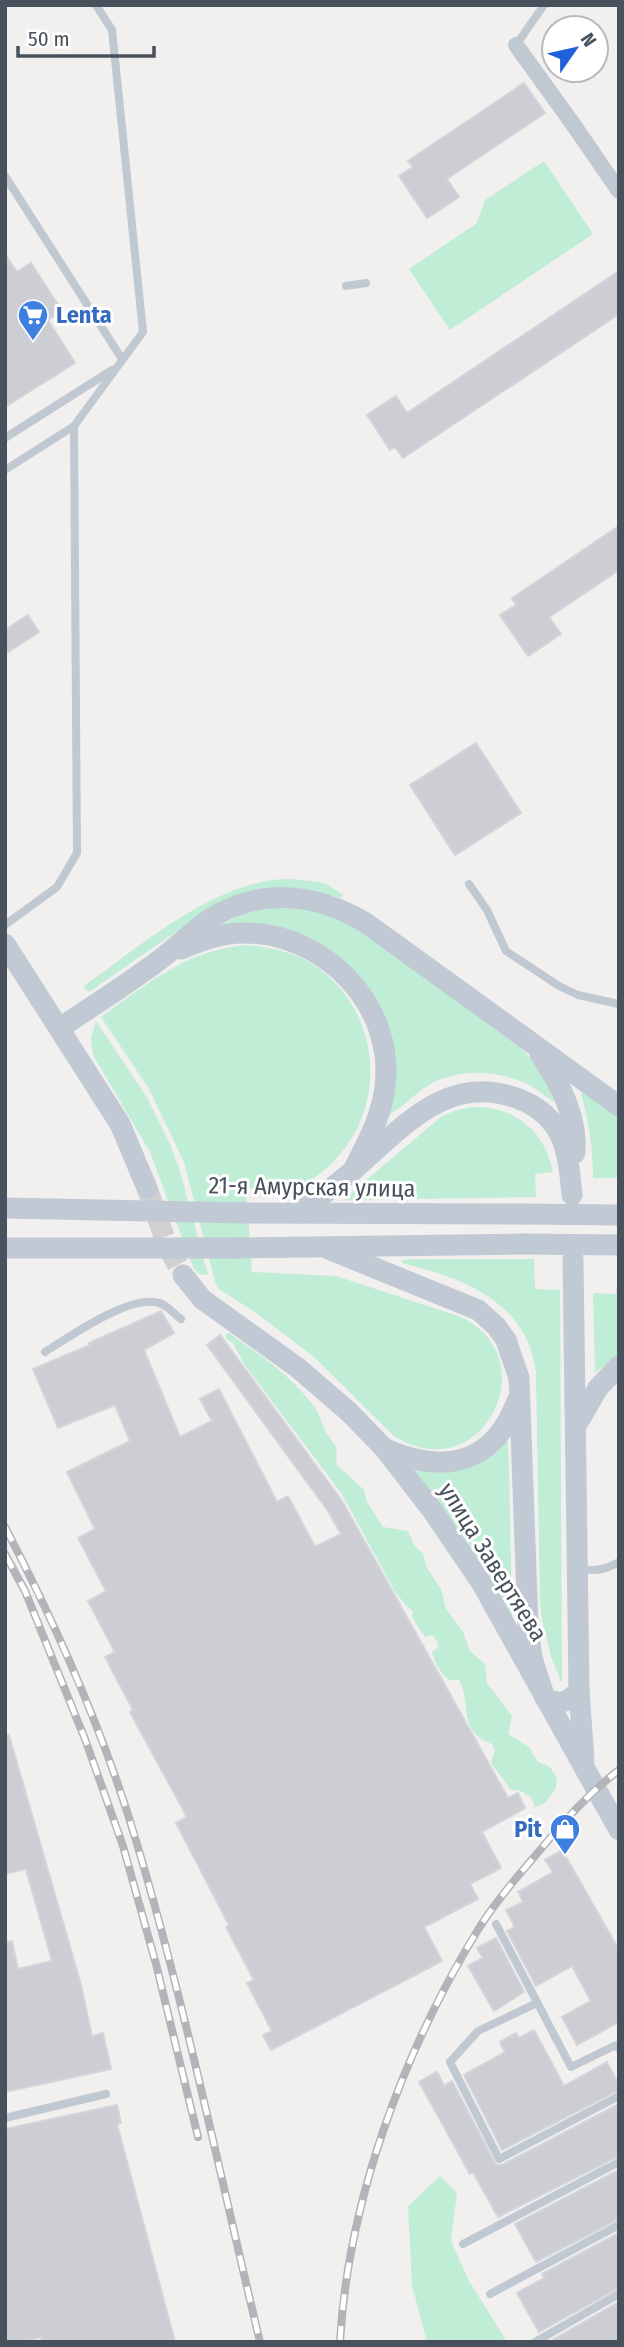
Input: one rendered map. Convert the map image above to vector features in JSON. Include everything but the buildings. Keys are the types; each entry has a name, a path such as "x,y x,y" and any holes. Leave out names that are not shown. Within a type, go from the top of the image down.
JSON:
{"main road":[{"path":"60,1028 226,910 258,899 275,897 312,900 347,912 366,923 619,1107"},
{"path":"166,955 215,937 253,933 285,939 307,947 348,978 375,1016 386,1063 385,1087 379,1115 353,1171"},
{"path":"5,944 120,1124 147,1188"},
{"path":"533,1043 550,1068 570,1111 576,1138 575,1157 570,1173"},
{"path":"299,1213 353,1171 416,1115 454,1095 486,1090 524,1101 550,1119 559,1129 564,1141 572,1195"},
{"name":"21-я Амурская улица","path":"5,1208 244,1213 619,1215"},
{"path":"5,1248 619,1245"},
{"path":"326,1248 478,1310 496,1326 506,1340 516,1364 519,1395 528,1626 532,1658 545,1698 562,1703 572,1699 579,1690"},
{"path":"573,1259 579,1690 585,1768"},
{"name":"улица Завертяева","path":"183,1275 202,1299 329,1393 384,1449 457,1545 481,1583 619,1830"},
{"path":"575,1428 598,1388 619,1366"},
{"path":"384,1449 403,1457 430,1463 453,1462 466,1458 479,1451 504,1427 519,1395"}],"street":[{"path":"516,45 619,191"}],"lane":[{"path":"5,470 74,426 144,332 112,30 96,5"},
{"path":"516,45 544,5"},
{"path":"5,176 122,359"},
{"path":"346,286 366,283"},
{"path":"5,438 116,367"},
{"path":"5,925 57,887 77,853 74,426"},
{"path":"469,884 487,910 506,951 559,986 578,995 619,1004"},
{"path":"45,1352 111,1312 145,1302 159,1303 181,1319"},
{"path":"577,1567 590,1571 608,1569 619,1562"},
{"path":"496,1924 571,2067 616,2045 619,2049"},
{"path":"537,2003 478,2031 450,2062 499,2160 619,2096"},
{"path":"5,2118 106,2094"},
{"path":"463,2244 619,2162"},
{"path":"490,2294 619,2225"},
{"path":"534,2342 619,2294"}],"green space":[{"path":"544,161 593,234 450,330 409,269 477,223 485,200"},
{"path":"290,879 320,882 343,895 342,898 301,889 206,911 89,992 84,988 156,934 209,902 263,882"},
{"path":"275,907 315,910 353,925 520,1047 541,1072 555,1102 521,1081 494,1074 467,1073 441,1079 429,1085 390,1114 354,973 221,925 247,912"},
{"path":"247,945 287,952 299,957 324,973 345,994 359,1018 368,1045 370,1073 367,1101 357,1128 330,1165 297,1186 246,1189 252,1272 336,1276 458,1316 485,1334 499,1359 501,1385 494,1411 478,1433 455,1446 426,1448 394,1436 314,1357 255,1312 219,1289 184,1162 149,1089 101,1017 152,981 187,961 225,948"},
{"path":"96,1021 148,1099 170,1144 208,1275 199,1274 193,1267 150,1152 93,1055 91,1038"},
{"path":"583,1092 619,1116 619,1178 593,1178 590,1136 581,1094"},
{"path":"471,1107 487,1108 514,1116 525,1123 543,1144 553,1172 535,1174 536,1197 345,1200 441,1117"},
{"path":"618,1258 619,1354 595,1373 593,1293 615,1294 618,1285"},
{"path":"534,1259 535,1289 560,1290 562,1683 552,1660 540,1600 536,1373 530,1349 520,1328 506,1311 489,1297 448,1277 402,1263 403,1260"},
{"path":"229,1333 284,1375 313,1405 336,1448 336,1464 364,1490 367,1502 383,1527 408,1531 414,1545 423,1554 427,1568 441,1589 446,1609 463,1632 470,1651 485,1664 487,1683 512,1716 508,1734 529,1747 538,1762 550,1767 557,1778 556,1788 545,1803 535,1807 531,1797 519,1790 511,1790 491,1763 495,1750 492,1744 474,1732 467,1716 459,1680 449,1680 440,1671 435,1660 432,1652 438,1648 437,1641 432,1635 425,1637 412,1617 413,1611 394,1590 342,1494 244,1364 233,1343 226,1339 226,1334"},
{"path":"505,1439 508,1441 509,1466 512,1619 414,1474 415,1470 440,1473 460,1470"},
{"path":"440,2176 457,2193 451,2241 469,2281 507,2342 427,2342 412,2285 408,2206"}],"tunnel":[{"path":"147,1188 167,1245 183,1275"}],"railway":[{"path":"5,1527 43,1603 78,1683 125,1804 171,1968 260,2342"},
{"path":"5,1554 25,1591 85,1739 123,1846 156,1964 198,2137"},
{"path":"340,2342 354,2235 367,2182 403,2078 425,2028 476,1933 498,1900 568,1817 619,1770"}],"place":[{"name":"Lenta","path":"33,342"},
{"name":"Pit","path":"565,1856"}]}
